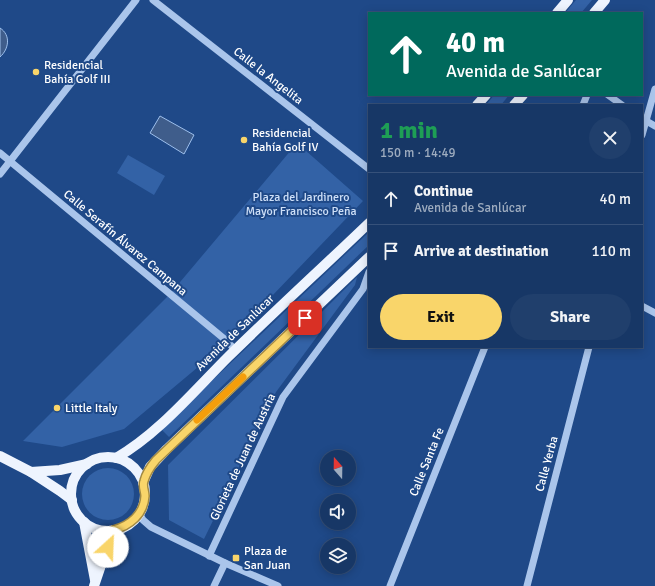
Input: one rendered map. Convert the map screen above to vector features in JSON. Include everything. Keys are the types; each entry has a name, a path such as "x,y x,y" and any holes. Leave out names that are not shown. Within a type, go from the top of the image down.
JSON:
{"main road":[{"path":"558,12 568,0"},
{"path":"595,12 605,0"},
{"path":"478,104 485,96"},
{"path":"515,104 522,96"},
{"name":"Avenida de Sanlúcar","path":"116,458 151,433 235,350 368,225"},
{"path":"143,483 150,467 167,449 368,258"},
{"path":"0,456 32,472 72,500"},
{"path":"32,472 60,470 88,464 103,458 116,458 131,465 138,473 143,483 145,496 139,513 135,519 127,525 113,530 99,530 84,522 77,514 72,500 74,479 88,464"},
{"path":"84,522 94,583"},
{"path":"94,583 102,566 113,530"}],"street":[{"path":"0,174 136,0"},
{"name":"Calle la Angelita","path":"153,0 368,168"},
{"path":"655,89 644,120 655,126"},
{"path":"609,96 621,104"},
{"name":"Calle Serafín Álvarez Campana","path":"0,153 228,342 235,350"},
{"name":"Glorieta de Juan de Austria","path":"209,556 283,397 363,289 368,275"},
{"path":"643,307 655,313"},
{"name":"Calle Santa Fe","path":"390,586 485,348"},
{"name":"Calle Yerba","path":"527,586 589,348"},
{"path":"139,513 143,520 151,527 224,563 278,586"},
{"path":"214,586 224,563"}],"green space":[{"path":"576,0 592,0 582,12 566,12"},
{"path":"493,96 508,96 502,104 487,104"},
{"name":"Plaza del Jardinero Mayor Francisco Peña","path":"297,143 363,201 228,342 124,429 62,447 23,441 170,294"},
{"path":"128,155 165,176 154,195 117,173"},
{"path":"368,233 368,246 169,437 161,429"},
{"path":"357,277 355,285 276,392 204,539 169,520 168,465"},
{"path":"108,468 118,470 126,476 132,484 134,494 132,504 126,512 118,518 108,520 98,518 90,512 84,504 82,494 84,484 90,476 98,470"}],"shaded area":[{"path":"0,28 6,34 8,42 3,54 0,57"},
{"path":"160,116 194,135 184,154 150,133"}],"slow traffic":[{"path":"197,420 243,377"}],"place":[{"name":"Residencial Bahía Golf III","path":"36,72"},
{"name":"Residencial Bahía Golf IV","path":"244,140"},
{"name":"Little Italy","path":"57,408"},
{"name":"Plaza de San Juan","path":"236,558"}],"route":[{"path":"108,547 113,530 127,525 135,519 139,513 145,496 143,483 150,467 156,460 305,318"}]}
